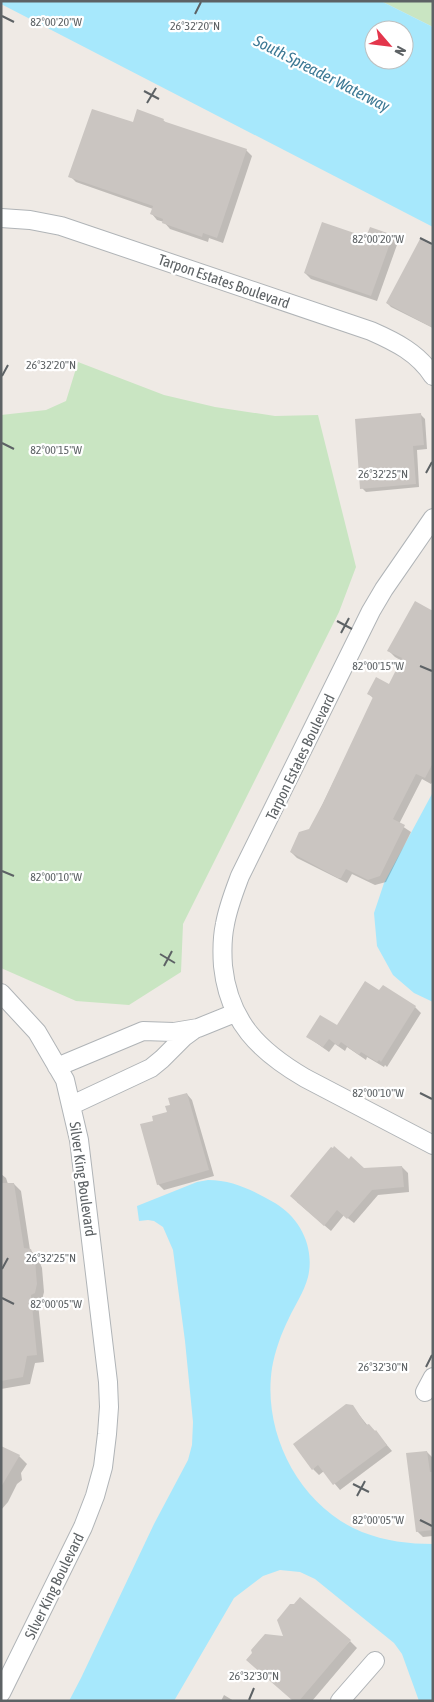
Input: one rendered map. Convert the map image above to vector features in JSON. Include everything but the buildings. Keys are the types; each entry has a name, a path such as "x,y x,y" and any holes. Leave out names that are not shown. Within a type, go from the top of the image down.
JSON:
{"street":[{"name":"Tarpon Estates Boulevard","path":"1,218 30,220 61,226 371,331 395,342 418,358 433,376"},
{"name":"Tarpon Estates Boulevard","path":"433,518 389,580 372,611 240,876 224,926 222,949 224,977 235,1013 250,1034 269,1054 285,1066 433,1145"},
{"name":"Silver King Boulevard","path":"1,993 37,1032 65,1080 72,1105 79,1140 108,1382 109,1407 103,1467 95,1496 83,1527 1,1693"},
{"path":"72,1105 151,1068 184,1037 198,1028 235,1013"},
{"path":"57,1067 143,1031 174,1032 198,1028"},
{"path":"340,1701 375,1661"}],"green space":[{"path":"381,1 433,1 433,27"},
{"path":"78,362 164,395 215,407 275,416 318,415 356,567 339,612 183,924 181,972 129,1005 76,1001 1,968 1,415 46,410 66,401"}],"water":[{"name":"South Spreader Waterway","path":"1,1 381,1 433,27 433,227 1,4"},
{"path":"433,792 433,1002 414,993 393,975 377,946 374,913 384,883"},
{"path":"208,1180 235,1184 275,1203 292,1217 304,1234 310,1266 306,1283 281,1336 275,1355 270,1393 273,1418 280,1442 290,1465 304,1487 320,1505 340,1520 362,1532 379,1538 406,1543 433,1544 433,1701 419,1701 402,1654 394,1643 315,1579 300,1572 280,1570 263,1576 234,1598 174,1701 69,1701 154,1524 188,1460 192,1445 193,1422 173,1250 163,1227 154,1221 139,1221 137,1206 197,1182"}]}
